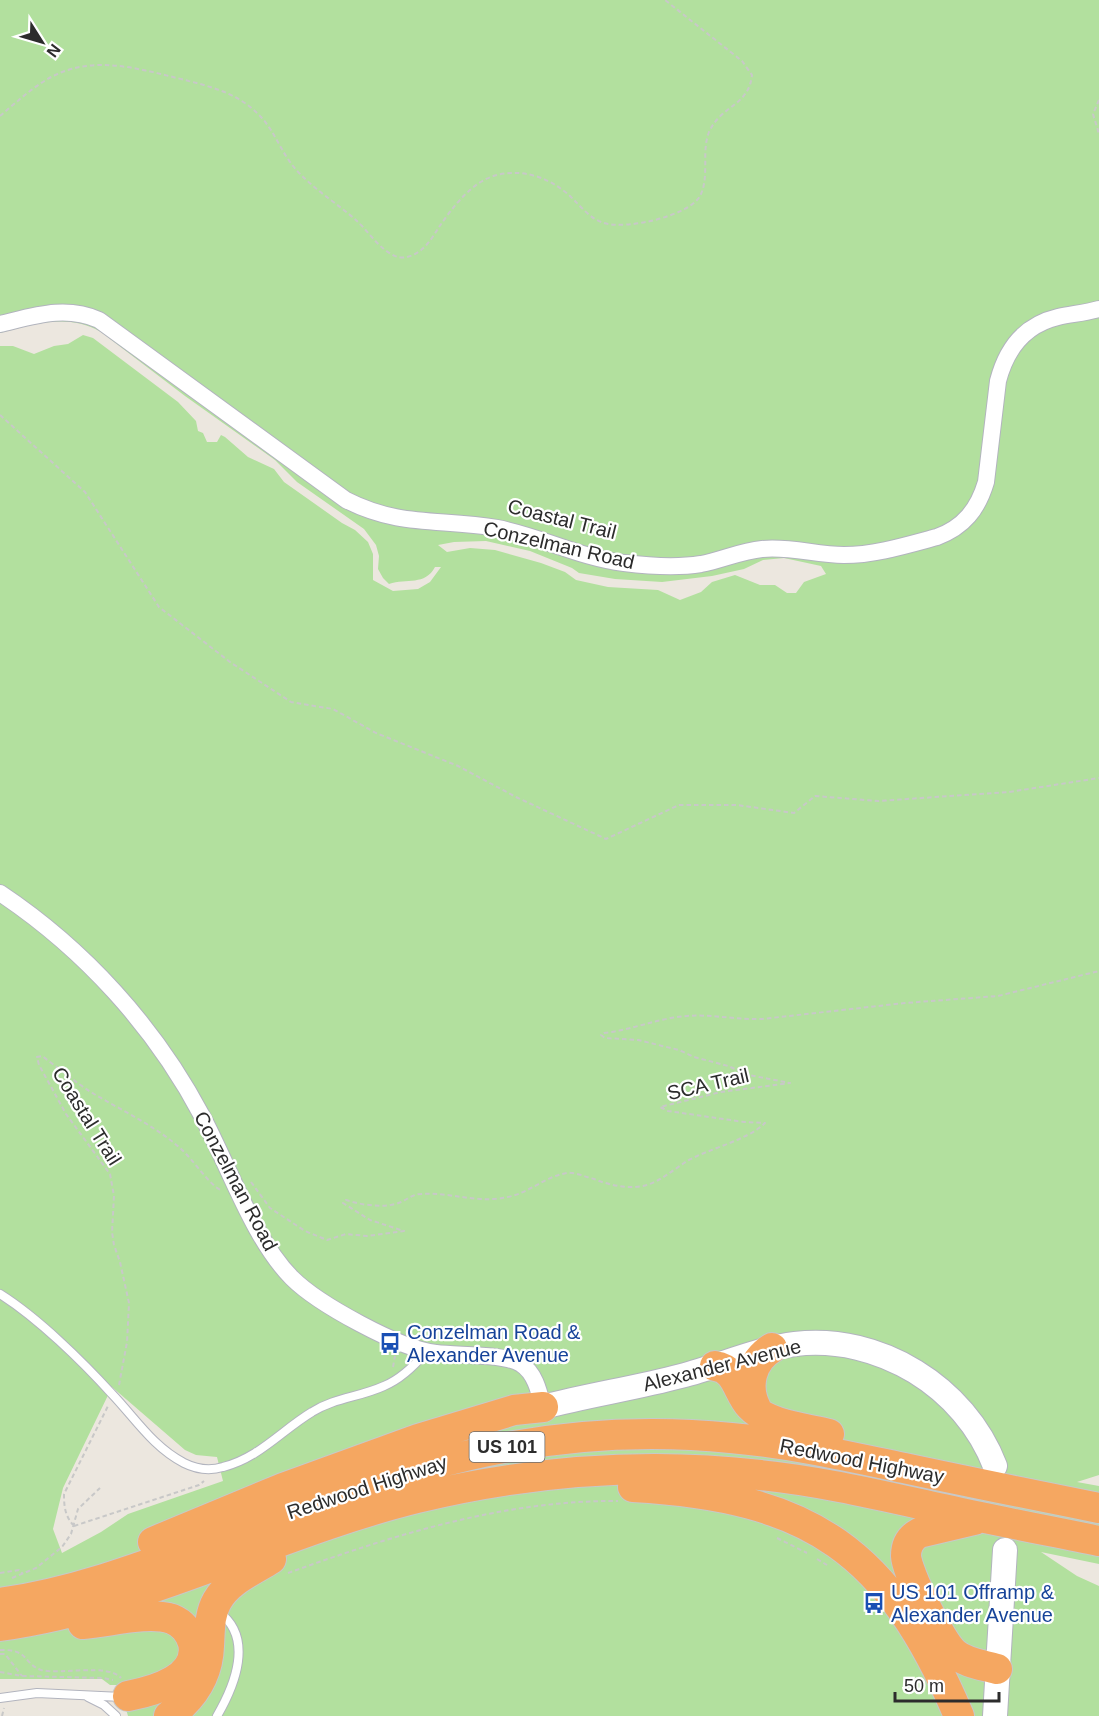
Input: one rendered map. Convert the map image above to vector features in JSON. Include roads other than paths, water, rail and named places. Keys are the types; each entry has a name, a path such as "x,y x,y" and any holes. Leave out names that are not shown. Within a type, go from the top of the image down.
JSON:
{"highway":[{"path":"762,1415 752,1400 751,1380 756,1364 772,1348"},
{"path":"715,1366 725,1368 731,1373 747,1403 772,1420 899,1451 1027,1494"},
{"path":"6,1614 36,1581 132,1550 262,1496 373,1455 488,1417 514,1410 543,1407"},
{"name":"Redwood Highway","path":"6,1614 50,1595 109,1578 331,1497 429,1465 518,1445 576,1438 665,1434 741,1439 848,1456 1099,1509"},
{"name":"Redwood Highway","path":"6,1614 105,1604 331,1525 415,1499 527,1477 614,1469 722,1471 819,1484 1099,1541"},
{"path":"477,1485 656,1488 715,1496 775,1524 813,1527 855,1556 887,1588 903,1618 940,1672 959,1716"},
{"path":"985,1518 919,1533 908,1545 906,1559 924,1602 950,1649 966,1661 997,1670"},
{"path":"169,1716 193,1693 204,1673 208,1658 213,1608 222,1593 240,1579 331,1525"},
{"path":"6,1614 83,1624 156,1617 181,1624 190,1635 194,1646 193,1658 187,1670 166,1684 123,1698"},
{"path":"903,1618 948,1664 958,1670 969,1674 982,1674 997,1670"}],"main road":[{"name":"Alexander Avenue","path":"543,1407 679,1377 772,1348 811,1343 841,1345 876,1353 908,1367 929,1381 962,1411 983,1439 995,1466"},
{"path":"995,1716 1005,1550"}],"street":[{"name":"Conzelman Road","path":"0,324 58,312 74,312 99,320 346,501 366,510 411,521 497,528 581,554 622,563 676,566 699,564 745,552 776,548 842,555 860,554 949,533 968,518 982,497 986,482 998,381 1010,349 1022,335 1038,324 1099,309"},
{"name":"Conzelman Road","path":"0,893 40,922 78,955 130,1010 161,1050 243,1183 272,1252 292,1278 332,1308 400,1342 426,1352 506,1358 520,1363 534,1378 543,1407"}],"lane":[{"path":"0,1294 73,1355 118,1399 148,1435 175,1458 195,1467 210,1469 224,1467 254,1455 309,1413 326,1404 378,1389 392,1382 426,1352"},
{"path":"775,1524 821,1545"},
{"path":"213,1608 232,1626 237,1636 238,1650 232,1684 217,1716"},
{"path":"0,1698 24,1693 123,1698"},
{"path":"79,1695 104,1704 123,1698"}],"place":[{"name":"Conzelman Road & Alexander Avenue","path":"390,1343"},
{"name":"US 101 Offramp & Alexander Avenue","path":"874,1603"}]}
